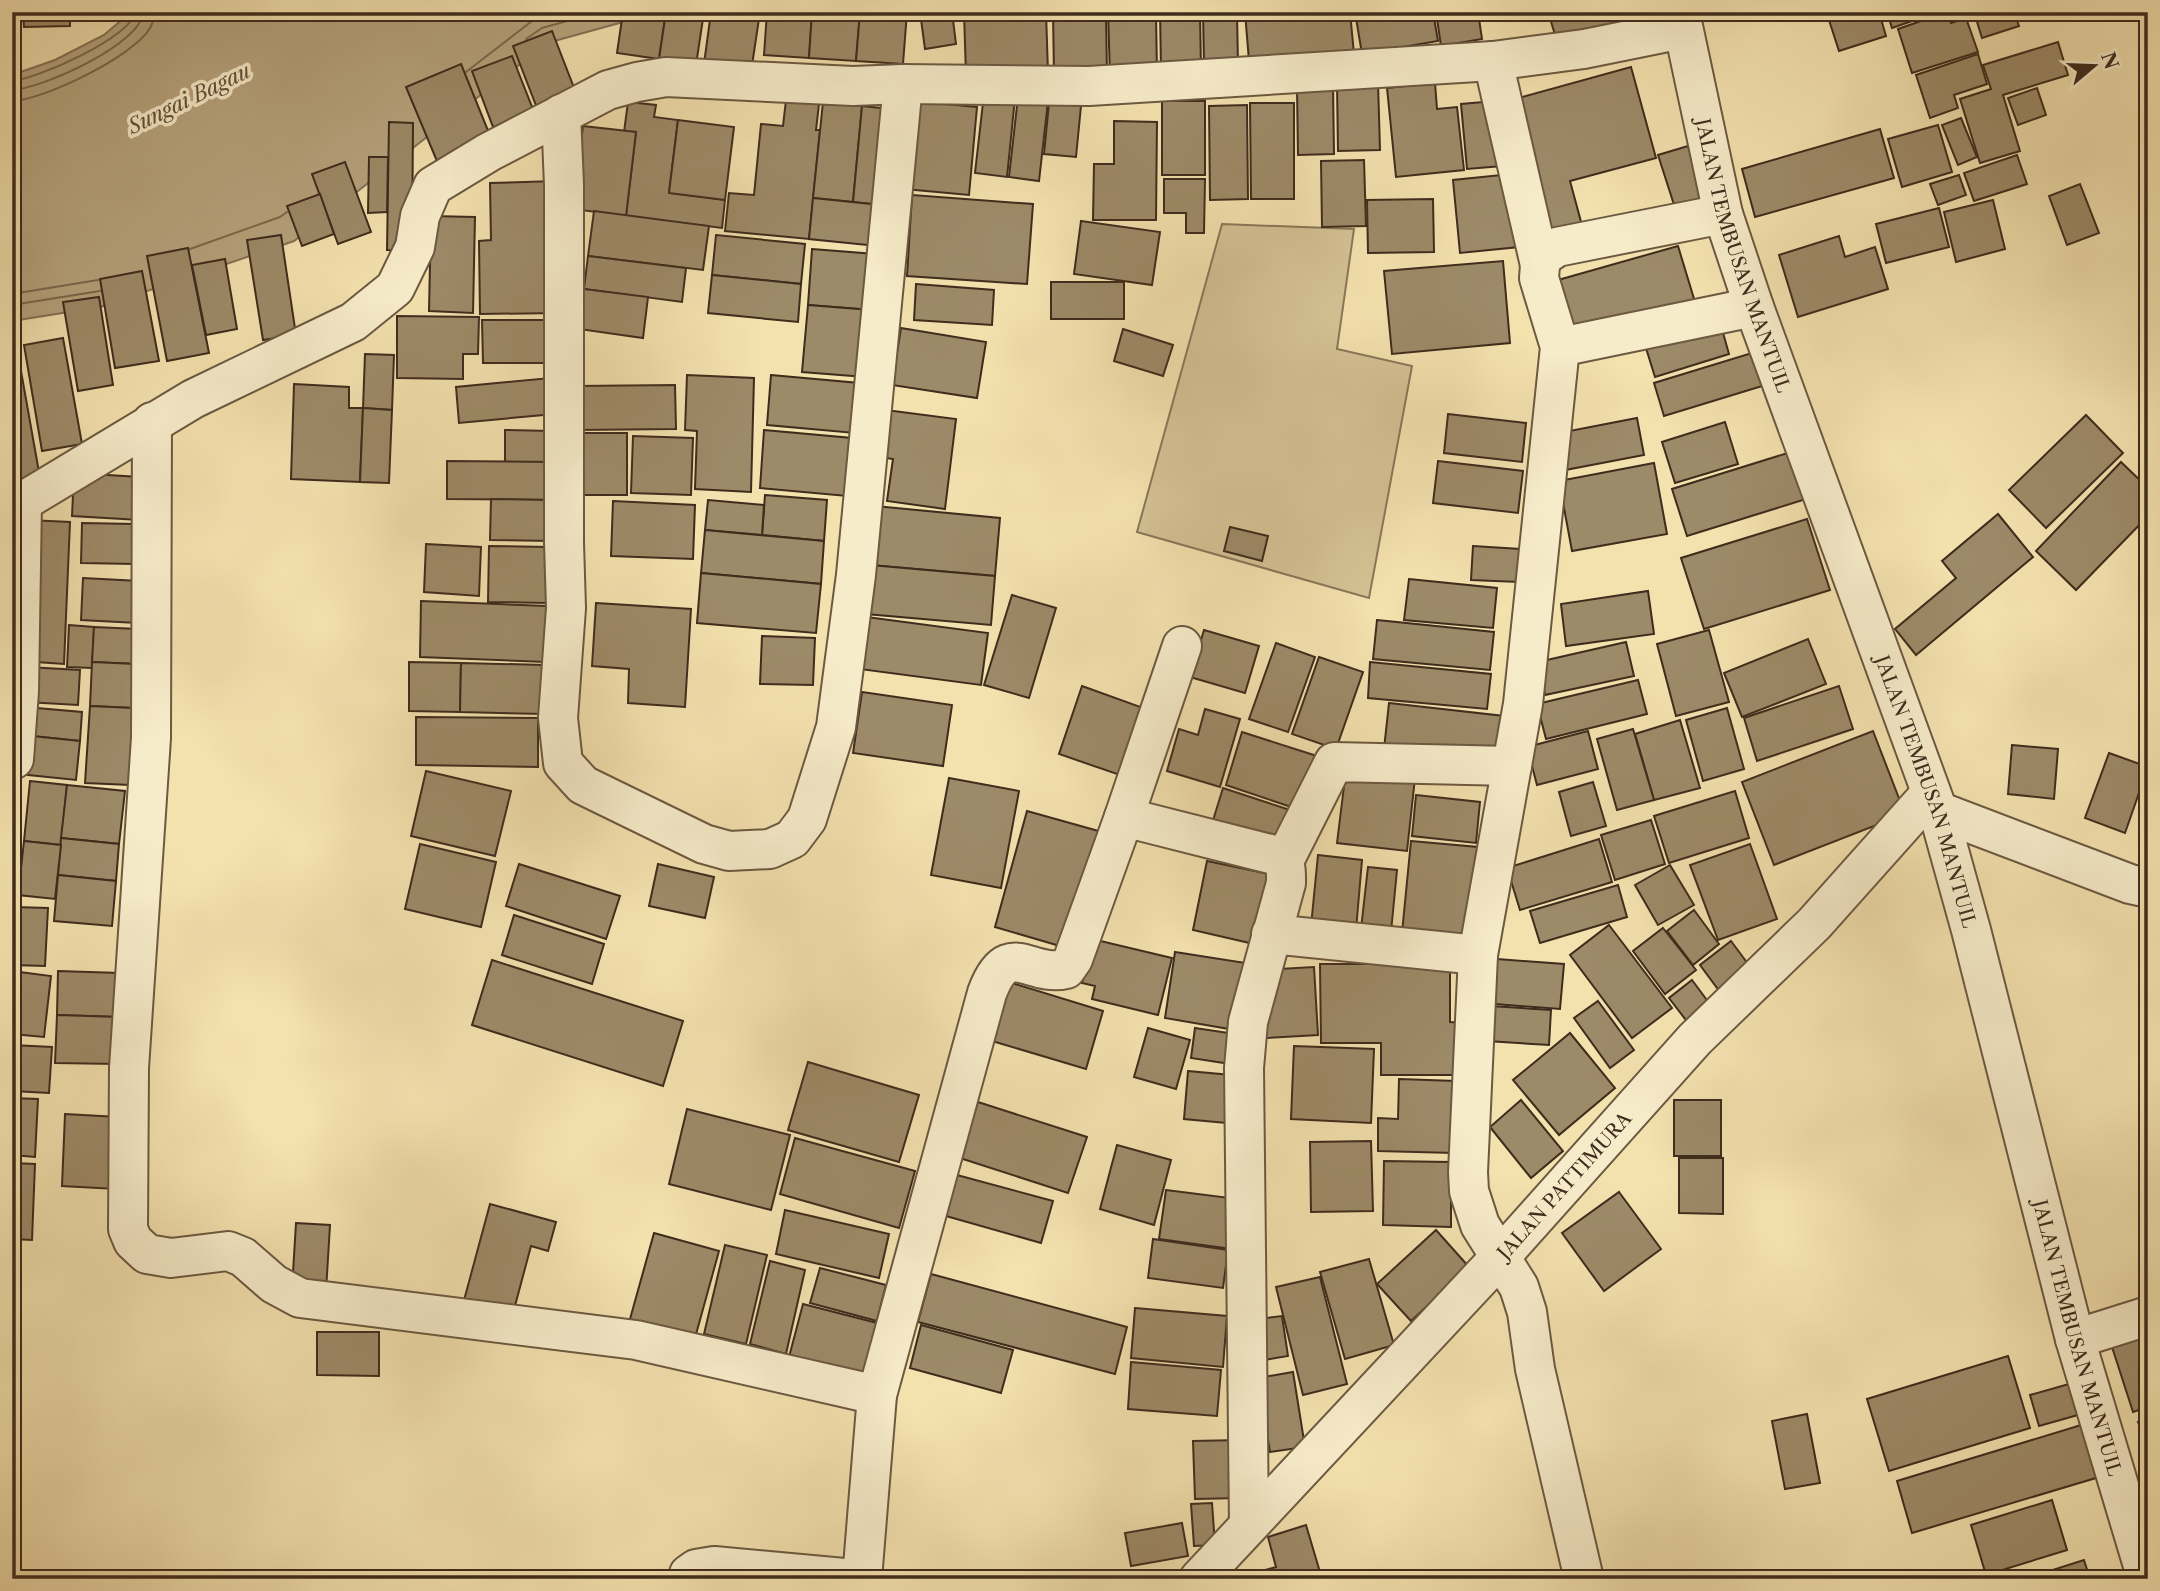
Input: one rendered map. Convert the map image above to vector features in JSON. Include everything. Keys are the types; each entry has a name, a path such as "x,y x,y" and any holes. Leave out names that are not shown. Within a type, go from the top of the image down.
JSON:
{"street":[{"path":"13,759 19,691 17,503 193,399 353,322 395,288 415,247 420,216 433,186 489,152 608,90 666,77 853,86 903,83 1089,86 1493,61 1584,48 1682,21"},
{"name":"JALAN TEMBUSAN MANTUIL","path":"1682,21 1723,214 1754,307 1935,802 1971,930 2075,1339 2147,1579"},
{"path":"1493,61 1540,265 1539,278 1560,347 1523,704 1478,955 1469,1191 1480,1225 1519,1287 1527,1312 1535,1369 1584,1579"},
{"path":"561,114 564,185 566,608 558,718 563,763 583,785 704,844 729,852 770,849 792,839 807,819 836,727 856,575 903,83"},
{"path":"1540,265 1544,256 1557,247 1723,214"},
{"path":"1560,347 1754,307"},
{"path":"152,422 151,738 129,1068 128,1228 133,1241 147,1254 171,1258 228,1251 243,1257 274,1284 300,1298 636,1340 877,1395"},
{"path":"862,1579 877,1395 993,975 1003,965 1013,962 1054,971 1066,969 1073,959 1125,817 1182,646"},
{"path":"1249,1525 1244,1068 1248,1022 1286,883 1284,861 1334,762 1512,766"},
{"path":"1935,802 2130,884 2148,888"},
{"name":"JALAN PATTIMURA","path":"1199,1579 1501,1256 1695,1039 1935,802"},
{"path":"1125,817 1278,856 1284,861"},
{"path":"1271,934 1478,955"},
{"path":"2075,1339 2148,1317"},
{"path":"688,1579 689,1573 696,1569 715,1566 855,1579"}],"shaded area":[{"path":"1222,224 1354,229 1337,349 1412,366 1369,598 1137,532"}],"water":[{"name":"Sungai Bagau","path":"131,12 647,12 634,19 547,43 294,241 100,307 12,321 12,75 55,60 104,35"}],"building":[{"path":"23,12 70,12 70,26 24,27"},
{"path":"623,12 666,12 659,59 617,53"},
{"path":"666,12 704,12 696,65 659,59"},
{"path":"711,12 760,12 751,72 704,64"},
{"path":"767,12 812,12 809,58 764,55"},
{"path":"812,12 860,12 856,61 809,58"},
{"path":"860,12 907,12 903,64 856,61"},
{"path":"920,12 952,12 956,44 925,49"},
{"path":"964,12 1046,12 1048,73 966,75"},
{"path":"1053,12 1106,12 1107,75 1054,75"},
{"path":"1108,12 1156,12 1157,75 1110,76"},
{"path":"1160,12 1200,12 1201,70 1161,70"},
{"path":"1203,12 1237,12 1238,65 1204,65"},
{"path":"1245,12 1350,12 1354,54 1249,61"},
{"path":"1355,12 1433,12 1438,41 1362,54"},
{"path":"1436,12 1478,12 1482,39 1441,46"},
{"path":"1548,12 1638,12 1640,17 1557,41"},
{"path":"1879,12 1886,36 1839,51 1827,14"},
{"path":"1887,12 1938,12 1892,28"},
{"path":"1947,12 1951,23 1966,18 1978,52 1912,73 1898,29"},
{"path":"1974,12 2014,12 2019,26 1982,38"},
{"path":"552,31 576,93 537,108 513,46"},
{"path":"2058,42 2068,75 2003,95 2020,151 1980,163 1960,99 1991,89 1983,65"},
{"path":"1978,54 1987,84 1954,95 1958,108 1930,118 1916,75"},
{"path":"512,56 534,112 493,127 472,71"},
{"path":"461,64 493,143 439,166 406,87"},
{"path":"1631,67 1656,158 1570,181 1583,229 1546,239 1508,101"},
{"path":"1378,82 1380,150 1338,151 1337,83"},
{"path":"1435,83 1437,109 1457,107 1464,170 1396,177 1387,88"},
{"path":"1333,86 1334,154 1298,155 1297,87"},
{"path":"2037,88 2046,115 2018,125 2008,98"},
{"path":"984,94 1015,98 1007,177 975,173"},
{"path":"1018,97 1048,101 1039,181 1009,177"},
{"path":"786,100 819,104 816,130 820,130 809,239 725,231 729,193 754,195 761,124 783,126"},
{"path":"913,101 977,107 969,195 905,189"},
{"path":"1162,101 1205,101 1205,175 1162,175"},
{"path":"1495,101 1502,166 1467,169 1461,104"},
{"path":"628,102 656,105 654,117 678,120 669,193 725,200 722,228 626,216 636,132 624,132"},
{"path":"823,102 862,106 853,202 813,198"},
{"path":"1049,103 1081,106 1076,157 1044,154"},
{"path":"1250,103 1294,103 1294,199 1251,199"},
{"path":"1247,105 1248,199 1210,200 1209,106"},
{"path":"862,106 890,109 881,205 853,202"},
{"path":"1961,118 1977,157 1958,165 1942,125"},
{"path":"678,120 734,127 725,200 669,193"},
{"path":"1114,121 1157,122 1156,220 1093,220 1094,164 1114,164"},
{"path":"389,122 413,123 412,251 387,250"},
{"path":"1938,125 1952,172 1902,187 1888,139"},
{"path":"583,126 636,132 626,216 573,209"},
{"path":"1880,129 1894,178 1755,217 1742,169"},
{"path":"1688,146 1707,205 1677,214 1658,155"},
{"path":"2017,155 2027,184 1974,201 1964,173"},
{"path":"369,157 388,157 387,212 368,213"},
{"path":"1364,160 1366,226 1322,227 1321,161"},
{"path":"345,162 371,232 338,244 312,174"},
{"path":"1511,174 1519,247 1460,253 1453,180"},
{"path":"1959,175 1966,195 1938,205 1930,184"},
{"path":"1164,179 1205,179 1204,233 1186,233 1186,213 1164,213"},
{"path":"556,181 559,313 480,314 479,241 491,240 490,183"},
{"path":"2080,184 2099,233 2067,245 2049,196"},
{"path":"320,194 334,234 302,246 287,206"},
{"path":"912,195 1033,204 1027,284 907,276"},
{"path":"813,198 881,205 877,246 809,239"},
{"path":"1433,199 1434,252 1368,253 1367,200"},
{"path":"1993,200 2005,249 1956,262 1944,212"},
{"path":"1939,208 1949,247 1886,263 1876,224"},
{"path":"594,211 709,226 703,270 588,256"},
{"path":"431,216 475,217 473,313 429,311"},
{"path":"1081,221 1160,232 1152,285 1074,274"},
{"path":"281,235 296,335 263,340 247,240"},
{"path":"716,235 805,244 801,284 712,275"},
{"path":"1839,236 1845,257 1875,247 1888,289 1798,317 1779,255"},
{"path":"1678,246 1695,302 1568,339 1551,282"},
{"path":"188,248 209,353 167,361 147,256"},
{"path":"812,249 875,254 871,310 808,305"},
{"path":"588,256 686,268 682,302 584,289"},
{"path":"225,259 237,329 206,335 192,265"},
{"path":"1503,261 1510,343 1392,354 1384,271"},
{"path":"142,271 159,361 115,368 100,279"},
{"path":"712,275 801,284 798,322 708,313"},
{"path":"1051,282 1124,282 1124,319 1051,319"},
{"path":"916,284 994,290 992,325 914,320"},
{"path":"584,289 648,297 643,338 579,329"},
{"path":"99,297 113,385 78,391 63,302"},
{"path":"808,305 871,310 865,377 802,372"},
{"path":"397,316 479,317 478,354 463,354 463,379 397,378"},
{"path":"12,320 16,343 12,343"},
{"path":"482,320 551,320 552,363 483,363"},
{"path":"1720,322 1729,354 1655,377 1645,345"},
{"path":"901,328 986,342 977,398 892,385"},
{"path":"1123,329 1173,345 1163,376 1114,361"},
{"path":"63,338 82,444 42,451 24,345"},
{"path":"12,343 16,343 42,489 12,494"},
{"path":"1752,353 1762,386 1664,416 1654,383"},
{"path":"365,354 394,355 392,410 363,408"},
{"path":"687,375 754,378 751,492 695,489 697,431 685,430"},
{"path":"771,375 859,383 855,433 767,425"},
{"path":"550,378 554,414 459,423 456,387"},
{"path":"294,384 349,387 349,408 363,408 360,482 291,479"},
{"path":"675,385 676,429 576,430 575,386"},
{"path":"363,408 392,410 389,483 360,482"},
{"path":"878,409 956,419 945,509 887,501 893,459 872,456"},
{"path":"1448,414 1526,423 1522,462 1444,453"},
{"path":"2086,415 2123,453 2046,528 2009,490"},
{"path":"1637,418 1644,455 1560,471 1554,434"},
{"path":"1725,422 1738,464 1675,483 1662,442"},
{"path":"505,430 552,431 552,462 505,462"},
{"path":"764,430 852,438 847,496 760,488"},
{"path":"575,433 627,433 627,495 576,495"},
{"path":"633,436 693,438 691,495 631,493"},
{"path":"1791,452 1806,499 1687,536 1672,489"},
{"path":"447,461 552,462 551,500 447,499"},
{"path":"1438,461 1523,471 1518,513 1433,503"},
{"path":"2121,462 2148,488 2148,516 2076,590 2036,551"},
{"path":"1654,463 1667,534 1572,551 1559,481"},
{"path":"74,473 140,477 139,520 72,516"},
{"path":"765,495 827,500 824,541 762,535"},
{"path":"491,499 551,500 551,541 490,540"},
{"path":"708,500 764,505 762,535 705,530"},
{"path":"613,501 695,505 693,559 611,556"},
{"path":"875,506 1000,518 995,576 870,565"},
{"path":"1998,514 2033,557 1916,655 1895,629 1956,578 1942,561"},
{"path":"1807,519 1830,590 1704,629 1681,558"},
{"path":"28,520 70,522 64,664 22,661"},
{"path":"82,523 136,524 135,564 81,563"},
{"path":"1230,527 1268,536 1262,561 1224,551"},
{"path":"705,530 824,541 821,584 701,573"},
{"path":"426,544 481,547 479,596 424,592"},
{"path":"489,546 548,547 547,603 488,602"},
{"path":"1473,546 1520,549 1519,582 1471,580"},
{"path":"870,565 995,576 991,625 866,614"},
{"path":"701,573 821,584 816,633 697,623"},
{"path":"83,578 139,581 137,623 81,620"},
{"path":"1409,579 1497,588 1493,628 1404,620"},
{"path":"1648,591 1654,634 1566,646 1561,604"},
{"path":"1012,595 1056,608 1029,698 984,685"},
{"path":"421,601 547,606 545,662 420,657"},
{"path":"596,603 691,609 685,707 628,703 629,669 592,666"},
{"path":"859,616 988,633 981,685 852,668"},
{"path":"1377,620 1494,632 1490,670 1373,659"},
{"path":"69,625 94,627 92,668 67,667"},
{"path":"94,627 138,629 136,664 92,662"},
{"path":"1204,630 1259,646 1245,693 1190,677"},
{"path":"1709,630 1729,702 1676,716 1657,644"},
{"path":"762,636 815,638 813,685 760,684"},
{"path":"1808,639 1826,684 1742,717 1724,673"},
{"path":"1626,642 1634,676 1545,695 1538,662"},
{"path":"1276,643 1315,657 1288,732 1249,719"},
{"path":"1319,657 1363,672 1336,749 1292,734"},
{"path":"92,662 136,664 133,708 90,706"},
{"path":"409,662 461,663 460,712 409,711"},
{"path":"1370,662 1491,674 1487,709 1368,698"},
{"path":"461,663 545,665 545,714 460,712"},
{"path":"27,667 80,670 78,705 26,702"},
{"path":"1638,680 1647,714 1546,739 1537,704"},
{"path":"1082,686 1146,709 1123,776 1059,754"},
{"path":"1839,686 1853,729 1757,761 1744,718"},
{"path":"862,692 952,705 943,766 853,753"},
{"path":"1389,703 1504,716 1499,763 1384,749"},
{"path":"90,706 133,708 130,785 85,783"},
{"path":"25,707 82,712 80,741 22,735"},
{"path":"1727,708 1744,769 1703,781 1686,720"},
{"path":"1205,709 1240,719 1220,787 1167,771 1179,729 1198,735"},
{"path":"416,717 538,718 538,767 416,765"},
{"path":"1680,720 1700,788 1654,800 1635,734"},
{"path":"1633,729 1654,800 1617,810 1597,739"},
{"path":"1588,731 1598,769 1537,785 1527,747"},
{"path":"1873,731 1905,814 1774,865 1742,782"},
{"path":"1242,732 1320,757 1303,811 1226,785"},
{"path":"22,735 80,741 76,780 19,774"},
{"path":"2012,745 2058,749 2054,799 2008,794"},
{"path":"2109,753 2148,767 2125,833 2085,818"},
{"path":"1346,770 1415,778 1407,851 1337,843"},
{"path":"426,771 511,791 495,856 411,836"},
{"path":"949,778 1019,791 1001,888 931,875"},
{"path":"30,781 67,785 61,845 24,841"},
{"path":"1593,782 1606,826 1571,836 1559,792"},
{"path":"67,785 125,791 119,844 61,838"},
{"path":"1223,788 1293,811 1280,853 1210,830"},
{"path":"1735,791 1749,838 1669,863 1654,816"},
{"path":"1416,795 1480,802 1476,843 1412,836"},
{"path":"1027,811 1102,832 1070,949 995,927"},
{"path":"1651,820 1665,864 1615,880 1601,835"},
{"path":"61,838 119,844 116,881 58,875"},
{"path":"1599,839 1612,882 1520,910 1507,868"},
{"path":"24,841 61,845 55,899 18,895"},
{"path":"1411,841 1478,847 1467,951 1401,943"},
{"path":"420,844 496,862 481,927 405,909"},
{"path":"1750,844 1777,919 1718,940 1690,865"},
{"path":"1318,855 1362,860 1356,930 1311,926"},
{"path":"1207,861 1269,874 1254,944 1193,930"},
{"path":"519,864 620,896 606,939 506,906"},
{"path":"658,864 714,877 705,918 649,906"},
{"path":"1670,865 1694,905 1658,925 1635,885"},
{"path":"1368,867 1397,870 1391,932 1361,929"},
{"path":"58,875 116,881 112,926 54,921"},
{"path":"1618,885 1627,917 1540,943 1530,911"},
{"path":"14,907 48,908 45,966 12,965"},
{"path":"1694,910 1719,944 1693,965 1667,931"},
{"path":"514,915 604,944 592,984 502,955"},
{"path":"1609,925 1672,1008 1632,1038 1570,955"},
{"path":"1663,928 1696,970 1665,994 1633,951"},
{"path":"1092,939 1172,958 1158,1015 1092,999 1095,986 1082,983"},
{"path":"1731,941 1754,972 1723,996 1700,965"},
{"path":"1175,952 1252,964 1241,1031 1165,1018"},
{"path":"1497,959 1564,964 1560,1009 1495,1004"},
{"path":"492,960 683,1021 663,1086 472,1025"},
{"path":"1320,964 1450,964 1450,1022 1467,1023 1467,1075 1381,1075 1381,1043 1321,1043"},
{"path":"1314,967 1318,1035 1266,1038 1262,970"},
{"path":"12,971 51,976 44,1037 12,1034"},
{"path":"58,971 120,973 119,1017 57,1015"},
{"path":"999,979 1103,1011 1086,1069 982,1038"},
{"path":"1692,980 1715,1011 1692,1028 1669,998"},
{"path":"1598,1001 1634,1050 1610,1068 1574,1018"},
{"path":"1490,1006 1551,1010 1549,1045 1487,1041"},
{"path":"57,1015 119,1017 118,1064 55,1063"},
{"path":"1148,1028 1190,1040 1176,1089 1134,1077"},
{"path":"1195,1028 1242,1035 1237,1065 1191,1058"},
{"path":"1570,1033 1615,1088 1559,1135 1513,1080"},
{"path":"12,1045 52,1047 49,1093 12,1091"},
{"path":"1294,1046 1374,1049 1371,1123 1291,1119"},
{"path":"808,1062 919,1095 899,1162 788,1130"},
{"path":"1188,1071 1242,1076 1237,1124 1184,1119"},
{"path":"1399,1079 1456,1081 1454,1153 1378,1151 1378,1118 1398,1119"},
{"path":"12,1098 38,1099 35,1157 12,1155"},
{"path":"1521,1100 1563,1151 1531,1178 1490,1127"},
{"path":"1674,1100 1721,1100 1721,1156 1674,1156"},
{"path":"978,1102 1087,1137 1068,1193 960,1158"},
{"path":"687,1109 790,1135 771,1210 669,1184"},
{"path":"65,1114 118,1117 116,1189 62,1186"},
{"path":"795,1138 915,1171 899,1228 780,1194"},
{"path":"1371,1141 1373,1211 1311,1212 1310,1142"},
{"path":"1117,1145 1171,1160 1154,1225 1100,1209"},
{"path":"1679,1158 1723,1158 1723,1214 1679,1213"},
{"path":"1384,1161 1451,1162 1451,1227 1383,1225"},
{"path":"12,1163 35,1164 32,1240 12,1239"},
{"path":"957,1175 1053,1201 1041,1243 946,1216"},
{"path":"1166,1190 1238,1199 1232,1249 1159,1239"},
{"path":"1619,1192 1661,1249 1604,1291 1562,1233"},
{"path":"490,1204 556,1222 548,1251 531,1246 512,1317 463,1304"},
{"path":"785,1210 889,1234 879,1278 776,1254"},
{"path":"296,1223 330,1225 326,1291 292,1289"},
{"path":"1436,1230 1469,1267 1411,1321 1377,1284"},
{"path":"654,1233 719,1251 695,1338 630,1319"},
{"path":"1153,1239 1228,1250 1223,1288 1148,1278"},
{"path":"725,1245 767,1255 746,1344 704,1334"},
{"path":"1369,1259 1394,1345 1345,1359 1320,1272"},
{"path":"770,1261 805,1270 786,1354 750,1344"},
{"path":"820,1268 886,1285 877,1321 810,1303"},
{"path":"931,1274 1127,1327 1115,1374 918,1322"},
{"path":"1320,1277 1347,1384 1303,1395 1276,1287"},
{"path":"803,1304 885,1325 871,1378 789,1357"},
{"path":"1135,1308 1227,1316 1223,1367 1131,1358"},
{"path":"1282,1316 1288,1356 1264,1360 1259,1319"},
{"path":"921,1325 1013,1350 1001,1393 910,1368"},
{"path":"317,1332 379,1332 379,1376 317,1375"},
{"path":"2148,1335 2148,1407 2133,1412 2112,1347"},
{"path":"2008,1356 2030,1428 1889,1471 1867,1399"},
{"path":"1131,1362 1221,1370 1217,1416 1128,1409"},
{"path":"1293,1372 1305,1447 1270,1452 1258,1378"},
{"path":"2083,1380 2092,1411 2039,1426 2030,1395"},
{"path":"1807,1414 1820,1483 1785,1489 1772,1421"},
{"path":"2148,1419 2148,1450 2138,1422"},
{"path":"2091,1422 2106,1475 1912,1533 1897,1481"},
{"path":"1240,1440 1241,1498 1195,1499 1193,1441"},
{"path":"2052,1500 2067,1550 1986,1575 1971,1525"},
{"path":"1212,1503 1215,1545 1194,1546 1191,1504"},
{"path":"1182,1523 1188,1556 1131,1566 1125,1533"},
{"path":"1306,1525 1322,1579 1257,1579 1255,1573 1276,1567 1268,1537"},
{"path":"2084,1560 2090,1579 2024,1579"}]}
